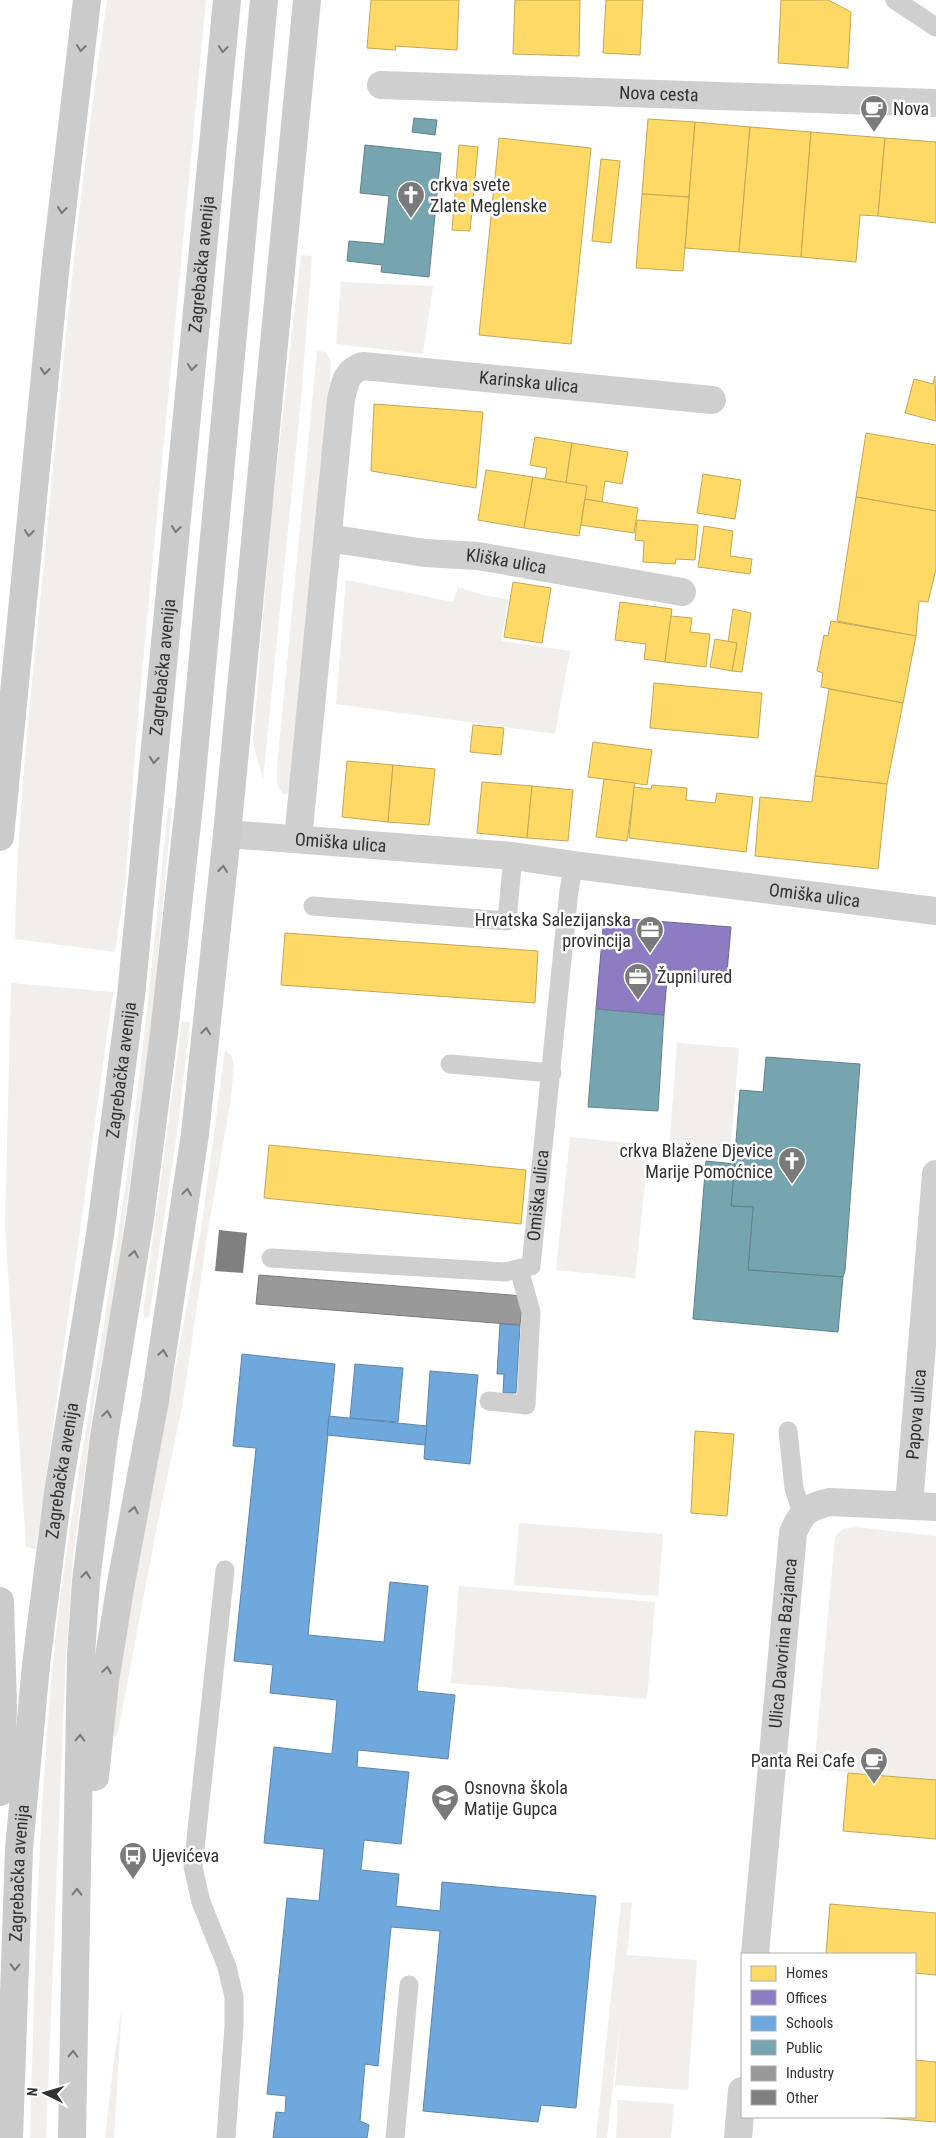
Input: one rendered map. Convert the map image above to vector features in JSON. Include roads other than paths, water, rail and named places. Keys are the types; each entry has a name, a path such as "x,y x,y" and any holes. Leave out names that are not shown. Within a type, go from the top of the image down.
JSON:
{"main road":[{"path":"0,837 1,810 56,262 87,0"},
{"name":"Zagrebačka avenija","path":"9,2138 17,1918 26,1757 46,1573 100,1235 131,996 227,0"},
{"name":"Zagrebačka avenija","path":"72,2138 81,1655 86,1581 104,1437 140,1219 165,1023 191,786 264,0"},
{"path":"78,1856 93,1788 108,1664 155,1401 176,1272 195,1134 227,834 307,0"},
{"path":"0,1601 4,1707 0,1792"},
{"path":"0,1846 17,1918"}],"street":[{"name":"Nova cesta","path":"381,85 936,103"},
{"name":"Karinska ulica","path":"328,538 341,399 348,374 354,369 363,366 712,400"},
{"name":"Kliška ulica","path":"328,538 425,552 478,556 682,592"},
{"path":"298,839 328,538"},
{"name":"Omiška ulica","path":"227,834 513,856 936,911"},
{"name":"Papova ulica","path":"909,1504 936,1174"},
{"path":"802,1513 819,1504 830,1502 909,1504 936,1507"},
{"name":"Ulica Davorina Bazjanca","path":"755,1953 793,1533 802,1513"},
{"path":"738,2138 741,2103"}],"lane":[{"path":"895,0 936,27"},
{"path":"313,906 507,921 513,856"},
{"name":"Omiška ulica","path":"519,1269 531,1266 569,890 574,865"},
{"path":"450,1064 552,1073"},
{"path":"271,1258 505,1272 519,1269 531,1312 526,1406 489,1401"},
{"path":"788,1431 794,1488 802,1513"},
{"path":"225,1570 193,1867 201,1902 227,1967 234,1996 234,2026 226,2138"},
{"path":"395,2138 409,1985"}],"place":[{"name":"Nova","path":"874,133"},
{"name":"crkva svete Zlate Meglenske","path":"411,219"},
{"name":"Hrvatska Salezijanska provincija","path":"650,954"},
{"name":"Župni ured","path":"638,1001"},
{"name":"crkva Blažene Djevice Marije Pomoćnice","path":"792,1185"},
{"name":"Panta Rei Cafe","path":"874,1785"},
{"name":"Osnovna škola Matije Gupca","path":"445,1822"},
{"name":"Ujevićeva","path":"133,1880"}]}
